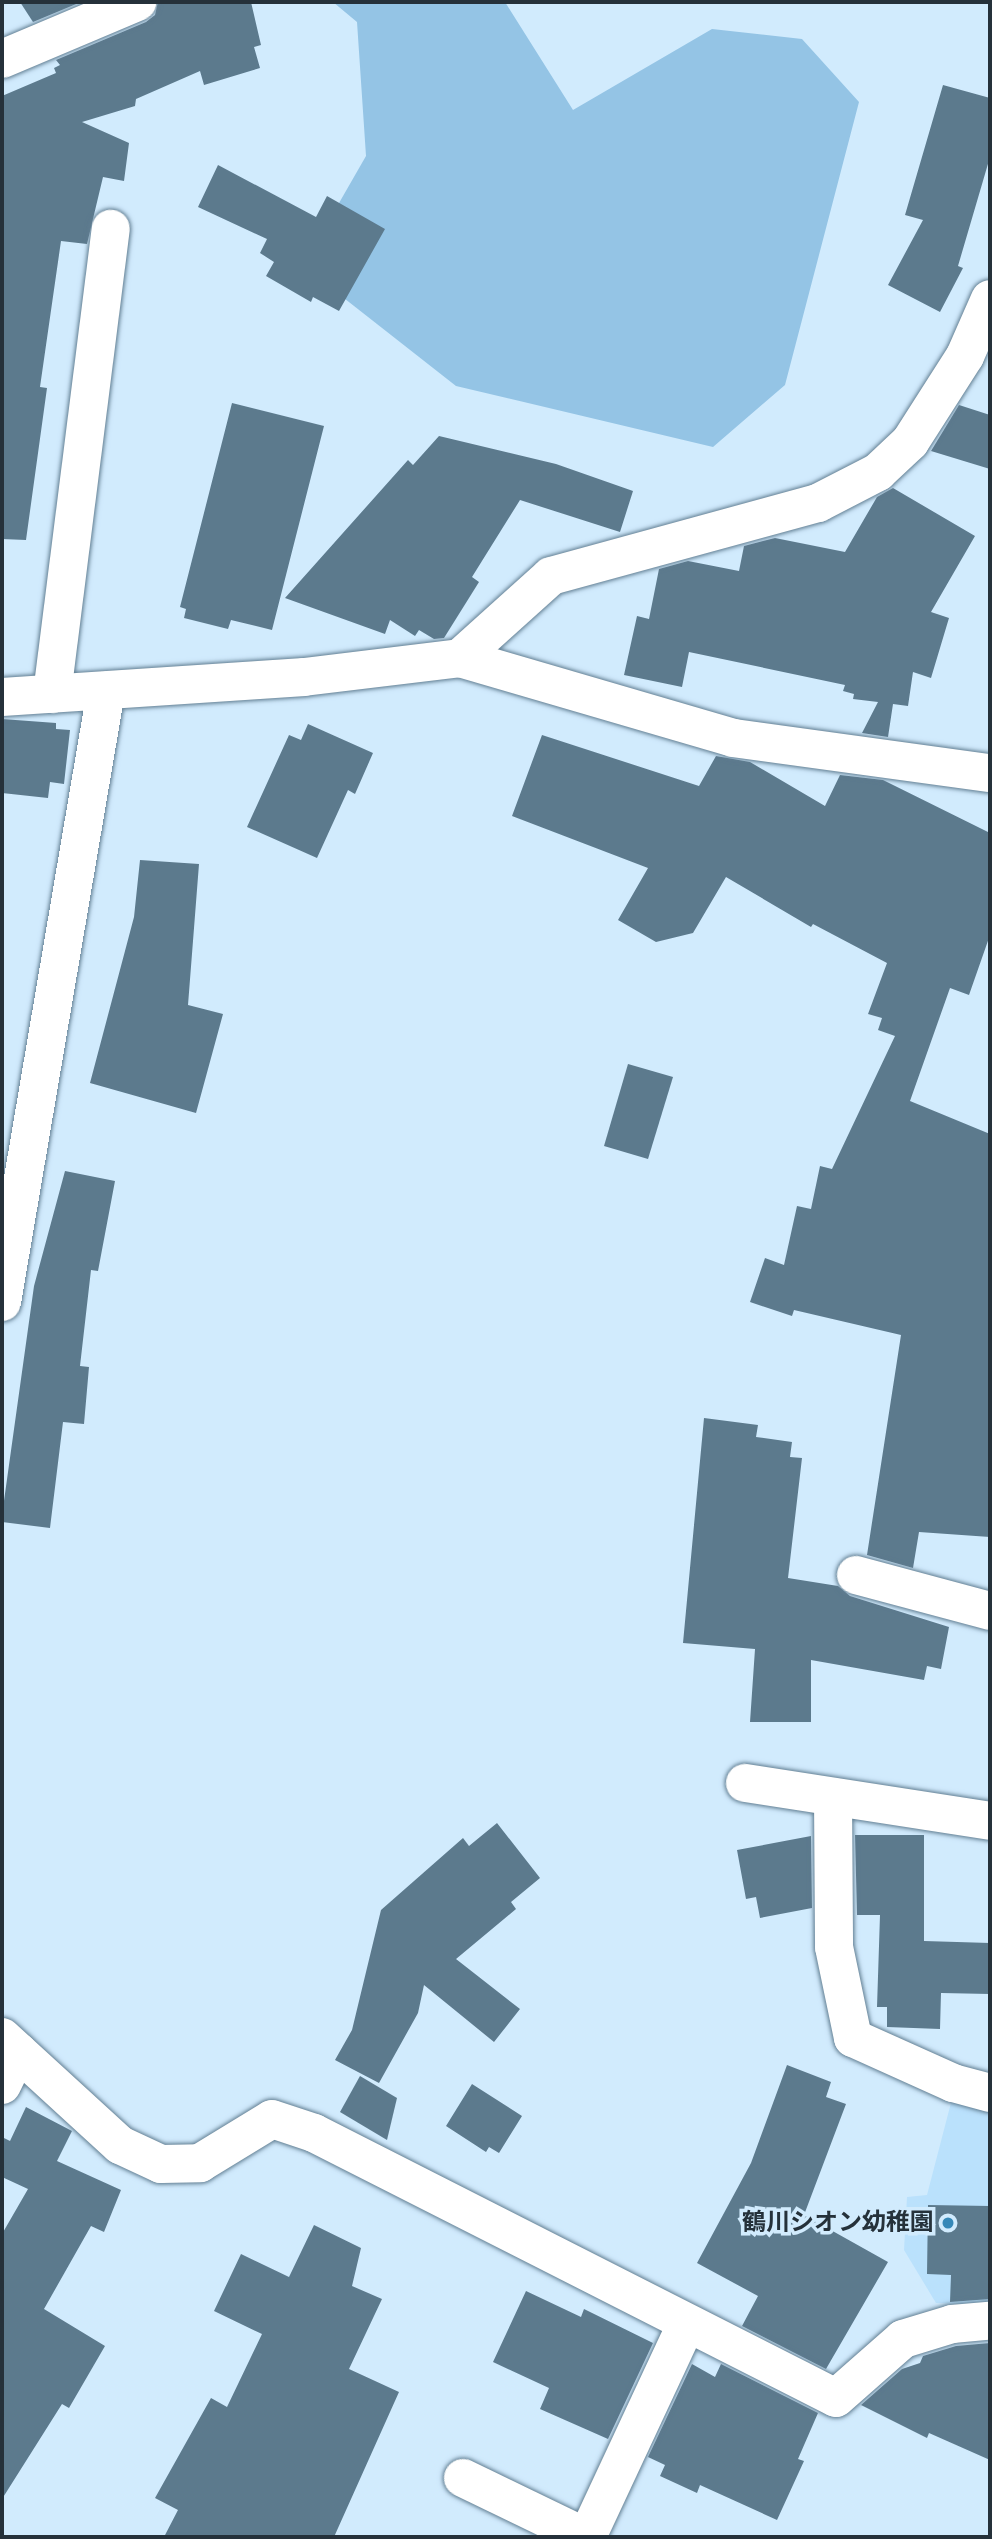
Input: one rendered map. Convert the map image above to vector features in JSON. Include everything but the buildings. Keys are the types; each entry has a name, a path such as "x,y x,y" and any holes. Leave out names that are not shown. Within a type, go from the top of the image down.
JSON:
{"street":[{"path":"2,59 136,2"},
{"path":"51,694 111,229"},
{"path":"460,658 551,576 818,503 878,472 910,442 965,356 990,299"},
{"path":"2,697 304,677 460,658 733,738 985,772"},
{"path":"2,1302 106,691"},
{"path":"856,1575 990,1611"},
{"path":"745,1783 990,1821"},
{"path":"833,1797 834,1947 853,2038 953,2083 990,2093"},
{"path":"7,2058 120,2145 161,2164 200,2163 272,2119 314,2133 686,2325 836,2398 903,2339 952,2324 990,2321"},
{"path":"463,2478 586,2537 686,2325"}],"shaded area":[{"path":"333,2 505,2 573,110 712,29 802,39 859,102 785,385 713,447 456,386 340,295 335,210 366,156 357,22"},
{"name":"鶴川シオン幼稚園","path":"953,2095 990,2105 990,2305 936,2303 904,2250 907,2197 927,2195"}],"place":[{"name":"鶴川シオン幼稚園","path":"948,2223"}]}
